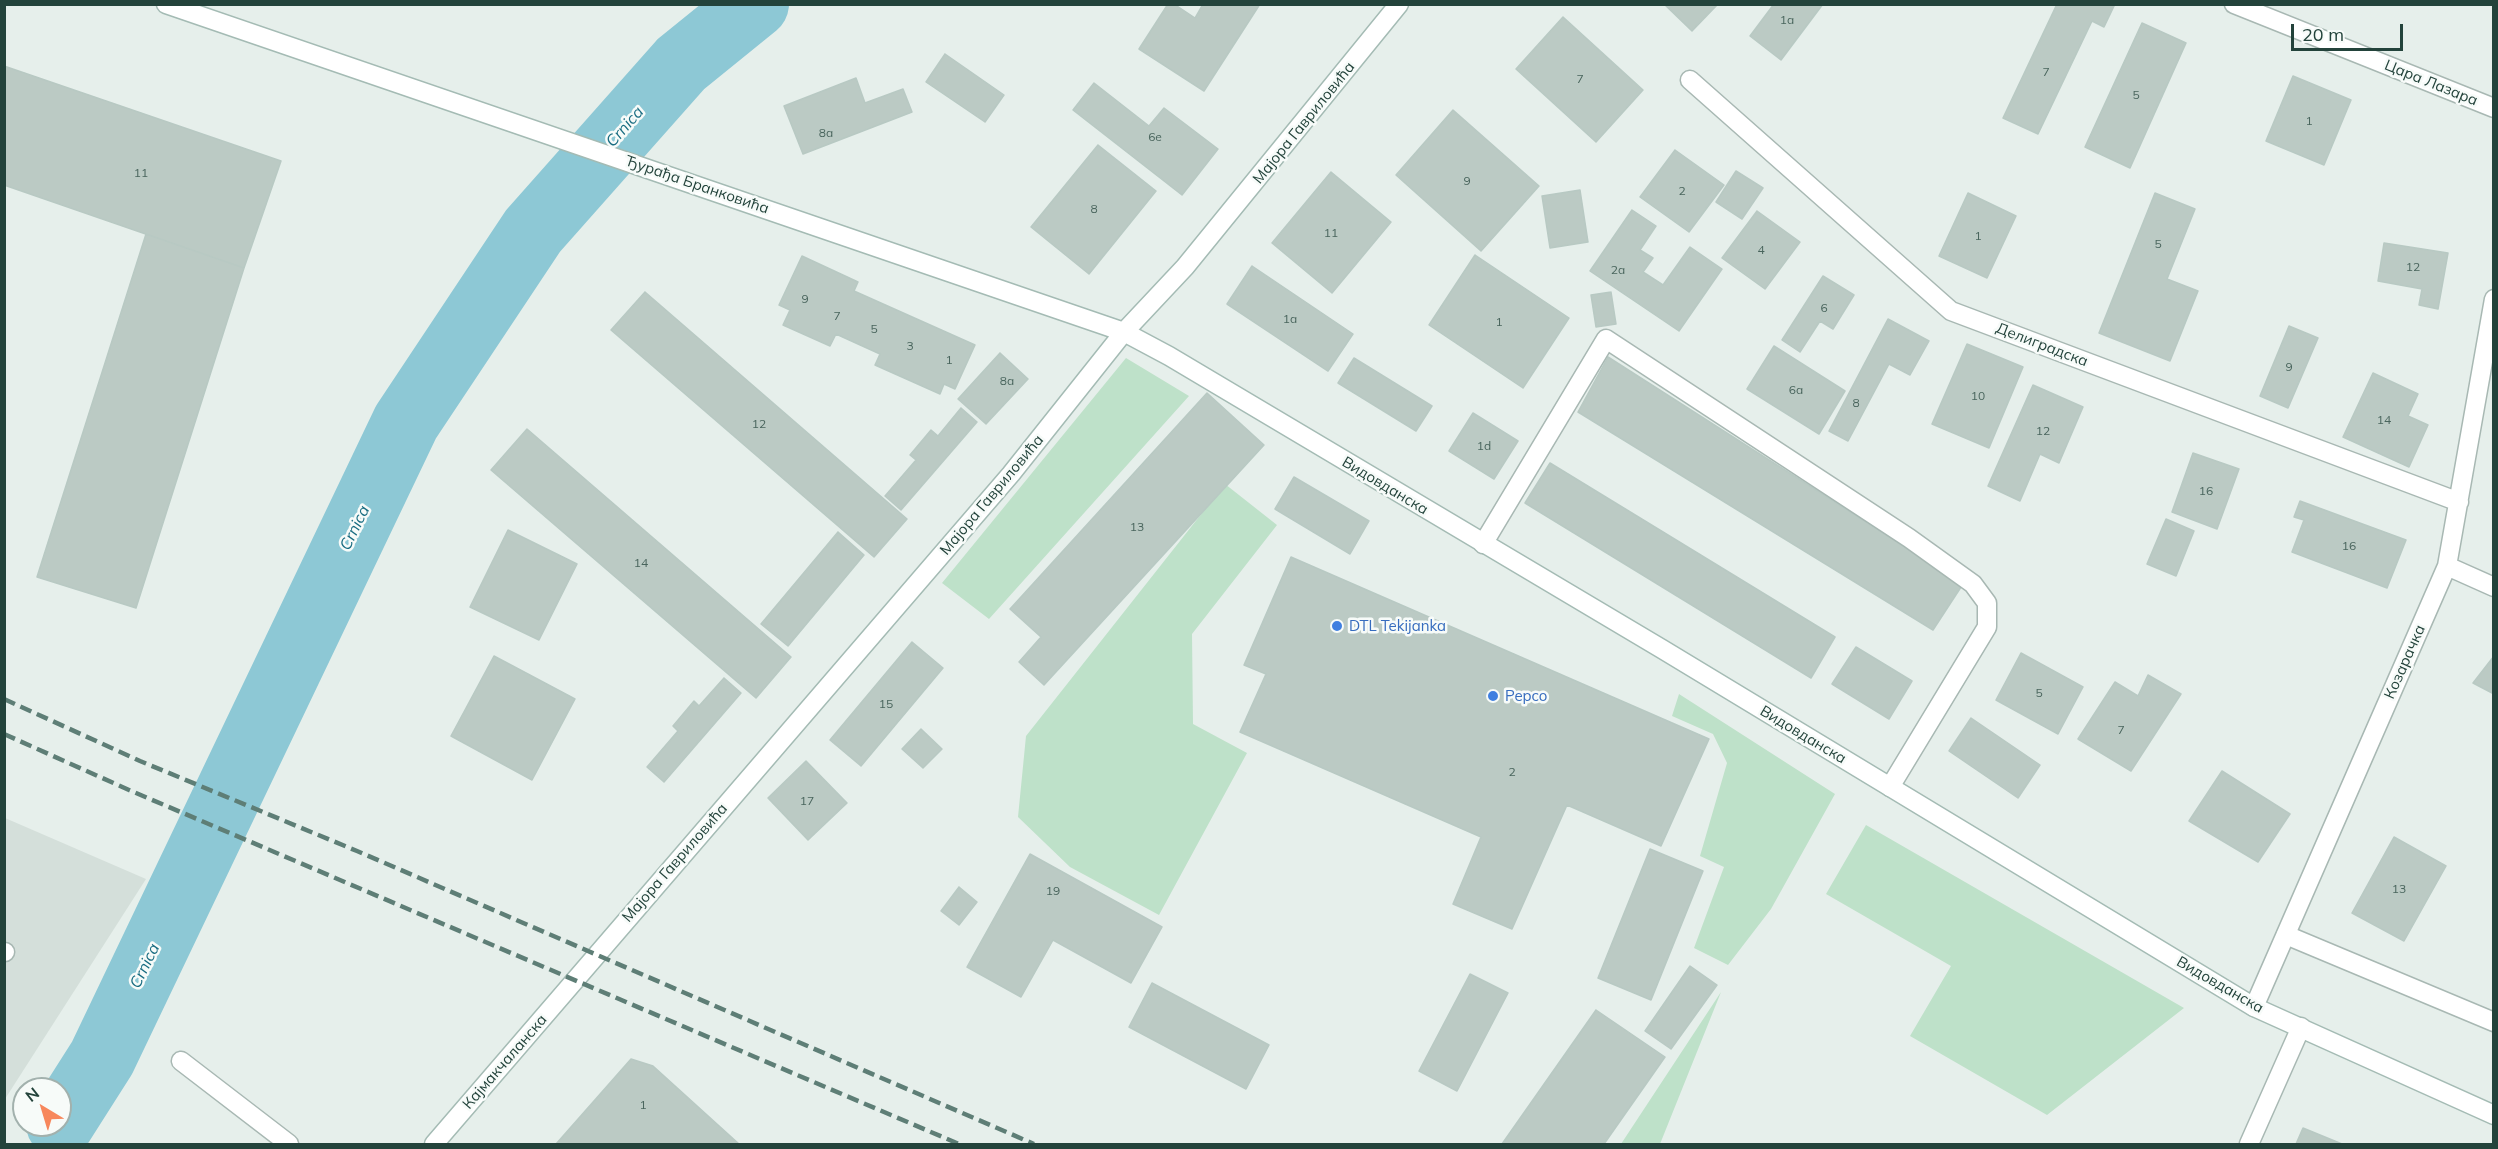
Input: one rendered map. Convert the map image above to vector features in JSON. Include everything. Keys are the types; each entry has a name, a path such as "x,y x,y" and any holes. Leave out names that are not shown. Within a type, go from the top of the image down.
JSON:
{"street":[{"name":"Ђурађа Бранковића","path":"166,4 1124,332"},
{"name":"Мајора Гавриловића","path":"576,979 1011,474 1124,332 1213,233 1400,4"},
{"name":"Цара Лазара","path":"2234,4 2493,108"},
{"name":"Делиградска","path":"1690,80 1952,311 2459,502"},
{"name":"Козарачка","path":"2254,1007 2447,566 2493,310"},
{"name":"Видовданска","path":"1124,332 1169,356 2254,1007 2493,1115"},
{"path":"1483,544 1606,339 1909,538 1972,584 1987,603 1987,627 1890,787"},
{"path":"2447,566 2493,587"},
{"path":"2286,935 2493,1022"},
{"name":"Кајмакчаланска","path":"434,1144 576,979"},
{"path":"2249,1144 2301,1027"},
{"path":"181,1062 289,1144"}],"shaded area":[{"path":"5,818 146,879 19,1077 12,1077 12,1088 5,1099"}],"green space":[{"path":"1126,358 1189,396 989,619 942,583"},
{"path":"1225,484 1277,525 1192,634 1193,724 1247,753 1159,915 1070,867 1018,817 1026,736"},
{"path":"1679,694 1835,794 1771,909 1728,965 1694,948 1724,867 1700,856 1727,763 1713,734 1672,716"},
{"path":"1866,825 2184,1008 2047,1115 1910,1036 1951,966 1826,894"},
{"path":"1721,992 1660,1144 1621,1144"}],"building":[{"path":"1168,4 1174,4 1195,18 1203,4 1260,4 1204,91 1139,49"},
{"path":"1664,4 1718,4 1692,31"},
{"path":"1774,4 1823,4 1781,60 1750,36"},
{"path":"2057,4 2115,4 2104,27 2092,21 2038,134 2003,118"},
{"path":"1563,17 1643,90 1596,142 1516,69"},
{"path":"2142,23 2186,43 2130,168 2085,147"},
{"path":"945,54 1004,95 985,122 926,82"},
{"path":"4,66 281,161 244,268 4,185"},
{"path":"2293,76 2351,100 2324,165 2266,141"},
{"path":"856,78 865,103 903,89 912,112 803,154 784,106"},
{"path":"1094,83 1149,126 1164,108 1218,149 1182,195 1073,110"},
{"path":"1453,110 1539,186 1481,251 1396,175"},
{"path":"1098,145 1156,191 1089,274 1031,227"},
{"path":"1675,150 1724,185 1689,232 1640,197"},
{"path":"1736,171 1763,188 1742,219 1716,202"},
{"path":"1331,172 1391,222 1332,293 1272,243"},
{"path":"1580,190 1588,242 1550,248 1542,196"},
{"path":"1968,193 2016,216 1987,278 1939,256"},
{"path":"2155,193 2195,209 2167,279 2198,291 2170,361 2099,333"},
{"path":"1632,210 1656,226 1640,250 1653,258 1643,272 1663,285 1690,247 1722,269 1679,331 1590,271"},
{"path":"1757,211 1800,242 1765,289 1722,258"},
{"path":"146,234 244,268 136,608 37,577"},
{"path":"2384,243 2448,253 2438,309 2419,305 2422,289 2378,281"},
{"path":"1475,255 1569,318 1523,388 1429,325"},
{"path":"802,256 858,282 854,291 975,345 955,389 944,384 940,394 875,365 880,354 836,334 830,346 783,325 790,310 779,305"},
{"path":"1252,266 1353,334 1328,371 1227,304"},
{"path":"1823,276 1854,295 1833,329 1820,321 1800,352 1782,340"},
{"path":"645,292 907,519 874,557 611,330"},
{"path":"1611,292 1616,324 1596,327 1591,295"},
{"path":"1888,319 1929,341 1910,375 1889,364 1848,441 1829,431"},
{"path":"2289,326 2318,338 2288,408 2260,396"},
{"path":"1967,344 2023,367 1989,448 1932,424"},
{"path":"1774,346 1845,391 1819,434 1747,389"},
{"path":"1000,353 1028,379 986,424 958,399"},
{"path":"1608,357 1963,584 1933,630 1578,412"},
{"path":"1354,358 1432,406 1416,431 1338,383"},
{"path":"2373,373 2418,394 2408,416 2428,425 2409,467 2343,437"},
{"path":"2033,385 2083,407 2059,463 2040,454 2020,501 1988,486"},
{"path":"1207,393 1264,445 1044,685 1019,662 1041,637 1010,609"},
{"path":"961,408 977,422 901,510 885,496 916,460 910,455 931,430 938,436"},
{"path":"1473,413 1518,441 1494,479 1449,451"},
{"path":"527,429 791,657 756,698 491,470"},
{"path":"2193,453 2239,469 2217,529 2172,512"},
{"path":"1550,463 1835,637 1811,678 1525,503"},
{"path":"1294,477 1369,521 1350,554 1275,509"},
{"path":"2300,501 2406,540 2387,588 2292,552 2304,520 2294,517"},
{"path":"2166,519 2194,531 2176,576 2147,564"},
{"path":"508,530 577,564 539,640 470,607"},
{"path":"838,532 864,555 788,646 761,624"},
{"path":"1291,557 1709,739 1661,846 1567,805 1512,929 1453,904 1481,837 1240,732 1266,674 1244,665"},
{"path":"912,642 943,668 861,766 830,740"},
{"path":"1856,647 1912,681 1889,719 1832,684"},
{"path":"2021,653 2083,687 2058,734 1996,700"},
{"path":"494,656 575,699 532,780 451,736"},
{"path":"2494,656 2494,694 2473,683"},
{"path":"2148,675 2181,694 2131,771 2078,739 2115,682 2138,696"},
{"path":"724,678 741,693 664,782 647,767 678,731 673,726 694,701 699,706"},
{"path":"1971,718 2040,765 2018,798 1949,751"},
{"path":"921,729 942,749 923,768 902,749"},
{"path":"806,761 847,803 808,840 768,798"},
{"path":"2222,771 2290,814 2258,862 2189,821"},
{"path":"2394,837 2446,866 2404,941 2352,913"},
{"path":"1650,849 1703,871 1651,1000 1598,978"},
{"path":"1030,854 1162,927 1131,983 1053,940 1021,997 967,967"},
{"path":"959,887 977,902 959,925 941,911"},
{"path":"1690,966 1717,985 1671,1049 1645,1031"},
{"path":"1470,974 1508,993 1457,1091 1419,1071"},
{"path":"1152,983 1269,1045 1246,1089 1129,1027"},
{"path":"1596,1010 1665,1057 1604,1144 1502,1144"},
{"path":"631,1059 653,1066 739,1144 556,1144"},
{"path":"2303,1128 2342,1144 2296,1144"}],"waterway":[{"name":"Crnica","path":"72,1105 102,1058 406,422 533,231 681,64 755,4"}],"railway":[{"path":"4,699 140,761 357,851 1034,1144"},
{"path":"4,734 129,790 959,1144"}],"place":[{"name":"DTL Tekijanka","path":"1337,626"},
{"name":"Pepco","path":"1493,696"}]}
